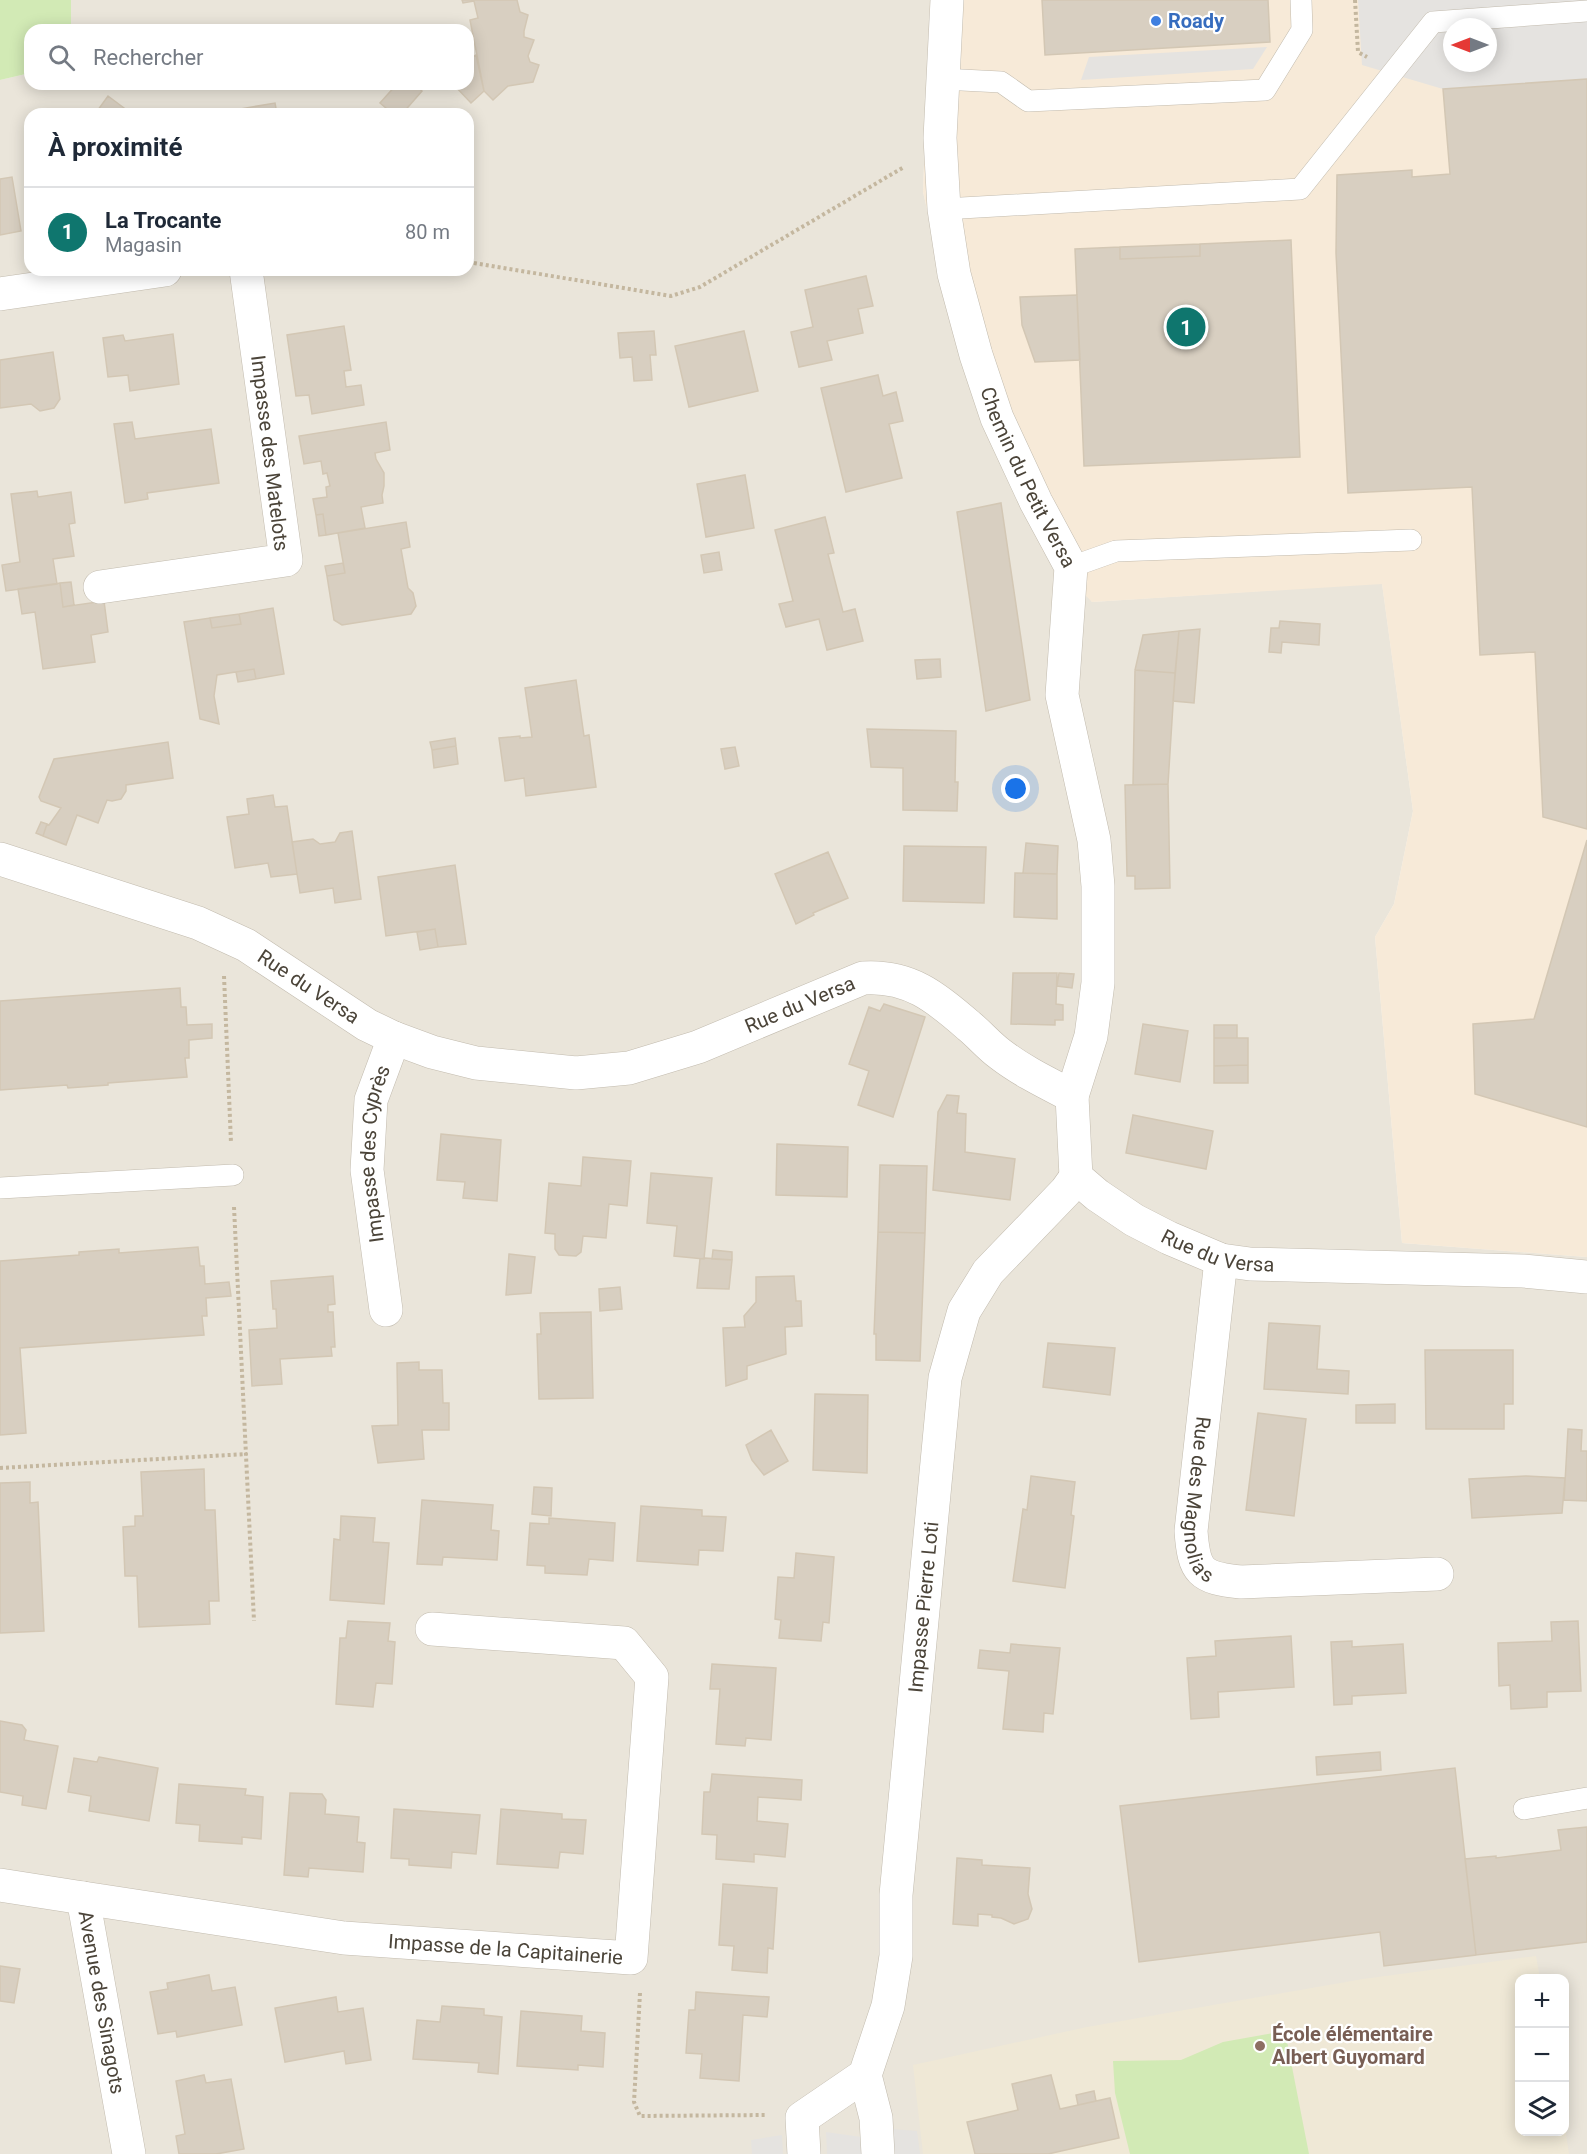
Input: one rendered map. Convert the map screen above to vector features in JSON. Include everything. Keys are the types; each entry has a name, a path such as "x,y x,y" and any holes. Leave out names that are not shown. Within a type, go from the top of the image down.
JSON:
{"street":[{"name":"Chemin du Petit Versa","path":"947,0 940,138 944,209 954,274 963,314 997,418 1036,502 1071,567 1062,694 1092,831 1098,886 1098,982 1091,1036 1072,1096"},
{"path":"0,294 124,276"},
{"name":"Impasse des Matelots","path":"100,587 286,560 247,276"},
{"name":"Rue du Versa","path":"0,860 198,923 246,945 340,1009 394,1038 432,1052 476,1063 576,1072 629,1068 698,1047 863,978 880,977 908,983 926,993 962,1019 999,1053 1032,1075 1072,1096"},
{"name":"Impasse des Cyprès","path":"386,1310 367,1170 371,1100 394,1038"},
{"path":"1072,1096 1076,1177"},
{"name":"Rue du Versa","path":"1076,1177 1097,1195 1134,1220 1169,1239 1221,1260 1262,1264 1523,1271 1587,1277"},
{"name":"Impasse Pierre Loti","path":"865,2075 888,2006 896,1956 896,1895 945,1378 964,1311 988,1272 1066,1191 1076,1177"},
{"name":"Rue des Magnolias","path":"1221,1260 1191,1531 1193,1555 1200,1571 1217,1580 1241,1582 1437,1574"},
{"name":"Impasse de la Capitainerie","path":"83,1898 344,1938 631,1958 652,1677 624,1643 432,1629"},
{"name":"Avenue des Sinagots","path":"0,1885 83,1898 129,2154"},
{"path":"804,2154 802,2118 865,2075 876,2118 878,2154"}],"lane":[{"path":"942,79 1001,82 1028,101 1265,90 1302,30 1301,0"},
{"path":"944,209 1300,189 1433,22 1587,11"},
{"path":"1071,567 1116,551 1411,540"},
{"path":"0,1188 233,1175"},
{"path":"1524,1809 1587,1798"}],"path":[{"path":"1355,0 1358,52 1392,72"},
{"path":"474,263 671,296 700,287 903,169 940,138"},
{"path":"222,934 254,1621"},
{"path":"0,1468 247,1454"},
{"path":"631,1958 641,1996 634,2102 640,2116 769,2115 802,2118"}],"shaded area":[{"path":"71,0 930,0 923,192 962,357 1092,602 1382,583 1413,811 1394,904 1375,937 1402,1243 1587,1257 1587,2154 0,2154 0,80 24,74 24,90 474,90 474,24 71,24"},
{"path":"930,0 1587,0 1587,1257 1402,1243 1375,937 1394,904 1413,811 1382,584 1092,602 1042,550 962,357 923,192"},
{"path":"1358,0 1587,0 1587,79 1443,89 1362,65"},
{"path":"1267,47 1253,69 1081,80 1089,57"},
{"name":"École élémentaire Albert Guyomard","path":"1536,1956 1539,1974 1515,1974 1515,2136 1566,2136 1569,2154 923,2154 913,2065 1087,2027 1363,1979"},
{"path":"890,2129 917,2131 920,2154 892,2154"},
{"path":"826,2132 861,2137 861,2154 827,2154"},
{"path":"782,2135 783,2154 752,2154 751,2140"}],"green space":[{"path":"0,0 71,0 71,24 24,24 24,74 0,80"},
{"path":"1285,2031 1309,2154 1130,2154 1115,2093 1113,2061 1181,2060 1223,2042"}],"building":[{"path":"462,0 517,0 520,12 528,15 524,37 534,40 528,56 530,62 539,65 533,82 508,86 493,100 484,91 474,40 474,24 471,24 470,20 478,18 474,1 463,3"},
{"name":"Roady","path":"1042,0 1268,0 1270,42 1045,55"},
{"path":"476,55 484,91 471,103 459,90 474,90 474,56"},
{"path":"1587,79 1587,829 1543,817 1535,652 1480,655 1472,487 1348,493 1336,253 1337,175 1412,170 1412,177 1450,174 1443,89"},
{"path":"392,90 422,91 407,108 386,108 380,103"},
{"path":"108,96 124,108 99,108"},
{"path":"275,103 276,108 246,108"},
{"path":"12,177 21,231 0,235 0,179"},
{"path":"1291,240 1300,457 1084,466 1075,249 1120,247 1120,259 1200,256 1200,244"},
{"path":"1200,244 1200,256 1120,259 1120,247"},
{"path":"866,276 873,306 858,309 863,333 827,341 832,360 799,367 791,332 813,327 805,290"},
{"path":"1077,295 1080,360 1035,362 1022,325 1020,297"},
{"path":"344,326 351,370 344,371 346,387 361,385 364,405 312,414 309,395 296,396 287,335"},
{"path":"654,331 656,355 650,355 652,380 634,381 632,357 620,358 618,333"},
{"path":"744,331 758,391 689,407 675,346"},
{"path":"173,334 179,384 130,391 128,375 108,377 103,338 123,335 125,341"},
{"path":"53,352 60,399 54,408 40,411 31,404 0,408 0,360"},
{"path":"878,375 883,396 896,392 903,421 889,424 902,478 846,492 821,388"},
{"path":"132,422 135,439 211,429 219,483 147,493 148,499 125,503 114,424"},
{"path":"386,422 390,450 375,453 384,473 383,503 361,507 365,528 326,535 323,514 316,515 313,499 327,497 326,487 330,486 327,473 323,474 321,461 304,464 299,436"},
{"path":"745,475 754,528 706,537 697,484"},
{"path":"37,491 38,497 71,492 75,523 69,524 74,556 53,559 57,584 6,591 2,565 20,562 11,494"},
{"path":"1001,503 1030,700 986,711 957,512"},
{"path":"323,514 326,535 319,536 316,515"},
{"path":"825,517 834,553 828,554 843,612 855,609 863,641 827,650 819,619 786,627 779,604 793,601 775,530"},
{"path":"406,522 410,547 401,549 408,588 413,593 416,606 411,614 342,625 334,620 327,576 345,573 338,533"},
{"path":"719,552 722,570 704,573 701,555"},
{"path":"343,563 345,573 327,576 325,566"},
{"path":"71,582 74,605 63,607 60,583"},
{"path":"60,583 63,607 104,601 108,632 91,635 95,662 43,669 35,612 22,614 18,589"},
{"path":"273,608 284,674 256,679 254,669 217,675 214,696 219,724 200,719 184,622 210,618 212,628 241,624 239,614"},
{"path":"239,614 241,624 212,628 210,618"},
{"path":"1280,621 1320,624 1319,645 1282,642 1281,653 1269,652 1271,628 1279,628"},
{"path":"1200,629 1194,703 1173,701 1179,631"},
{"path":"1179,631 1175,673 1135,670 1143,635"},
{"path":"940,659 941,677 917,679 915,660"},
{"path":"254,669 256,679 238,682 236,672"},
{"path":"1135,670 1175,673 1168,784 1133,785"},
{"path":"576,680 584,736 589,735 596,787 526,796 524,778 505,781 499,738 532,737 525,688"},
{"path":"867,729 956,731 957,811 903,810 903,768 871,767"},
{"path":"455,738 456,746 432,750 430,742"},
{"path":"168,742 173,778 126,785 126,791 121,799 107,800 98,823 77,815 66,845 43,836 47,824 49,825 61,808 41,801 39,797 54,759"},
{"path":"456,746 458,764 434,768 432,750"},
{"path":"735,747 739,766 725,769 721,749"},
{"path":"1168,784 1170,888 1135,889 1135,876 1127,876 1125,785"},
{"path":"273,795 275,807 287,806 297,874 271,877 268,863 235,868 227,817 249,814 247,799"},
{"path":"41,822 47,824 43,836 36,833"},
{"path":"352,831 361,899 335,903 333,888 300,893 292,842 313,839 320,844 335,842 340,833"},
{"path":"1587,840 1587,1127 1475,1094 1473,1024 1534,1019"},
{"path":"1026,843 1058,846 1057,874 1023,873"},
{"path":"904,846 986,847 984,903 903,901"},
{"path":"828,852 848,898 813,913 814,915 796,924 775,874"},
{"path":"455,865 466,944 438,947 435,929 386,936 378,877"},
{"path":"1015,873 1057,874 1057,919 1014,917"},
{"path":"435,929 438,947 420,950 417,932"},
{"path":"1013,973 1057,973 1056,1004 1063,1005 1063,1020 1055,1020 1055,1025 1011,1024"},
{"path":"1059,973 1074,974 1072,988 1057,986"},
{"path":"180,988 181,1007 186,1007 187,1025 212,1024 212,1038 189,1040 189,1058 185,1058 187,1077 68,1088 67,1085 0,1090 0,1001"},
{"path":"884,1004 925,1017 893,1117 858,1105 869,1071 849,1064 869,1007 880,1011"},
{"path":"1143,1024 1188,1031 1180,1082 1135,1074"},
{"path":"1214,1025 1237,1025 1237,1038 1214,1038"},
{"path":"1214,1038 1248,1038 1248,1065 1214,1066"},
{"path":"1248,1065 1248,1083 1214,1083 1214,1066"},
{"path":"947,1095 959,1096 957,1113 966,1114 965,1152 1015,1159 1010,1200 933,1190 938,1112"},
{"path":"1133,1115 1213,1131 1206,1169 1126,1153"},
{"path":"441,1134 501,1140 497,1201 463,1198 465,1182 437,1180"},
{"path":"777,1144 848,1147 847,1197 776,1195"},
{"path":"583,1157 631,1161 627,1206 609,1204 606,1238 583,1236 581,1252 576,1256 559,1255 555,1249 555,1234 545,1233 549,1183 581,1186"},
{"path":"880,1165 927,1166 925,1233 878,1232"},
{"path":"651,1173 712,1178 704,1259 674,1256 677,1226 647,1223"},
{"path":"878,1232 925,1233 920,1361 876,1360 876,1334 874,1334"},
{"path":"198,1247 200,1266 204,1266 205,1284 229,1282 231,1296 206,1298 207,1316 202,1316 204,1335 20,1348 26,1433 0,1435 0,1261 79,1255 79,1252 119,1249 119,1253"},
{"path":"713,1250 732,1252 732,1260 712,1259"},
{"path":"509,1254 535,1257 531,1293 506,1295"},
{"path":"700,1259 732,1260 729,1289 697,1288"},
{"path":"333,1276 335,1304 328,1305 328,1312 333,1312 335,1347 331,1347 332,1356 280,1359 282,1384 252,1386 249,1330 277,1328 271,1281"},
{"path":"794,1276 796,1301 801,1301 802,1326 785,1327 786,1354 747,1366 747,1379 726,1386 723,1328 745,1327 744,1316 756,1302 756,1277"},
{"path":"620,1287 622,1309 600,1311 599,1289"},
{"path":"591,1312 593,1398 539,1399 537,1334 541,1334 540,1313"},
{"path":"1269,1323 1320,1326 1317,1369 1349,1371 1348,1394 1264,1389"},
{"path":"1048,1343 1115,1348 1110,1395 1043,1387"},
{"path":"1425,1350 1513,1350 1513,1404 1504,1404 1504,1429 1426,1429"},
{"path":"419,1362 419,1370 442,1370 443,1403 449,1403 449,1430 422,1430 424,1459 378,1463 372,1426 398,1425 397,1363"},
{"path":"815,1394 868,1395 867,1473 813,1470"},
{"path":"1395,1404 1395,1423 1356,1423 1356,1405"},
{"path":"1258,1413 1306,1419 1294,1516 1246,1510"},
{"path":"1568,1429 1582,1430 1581,1451 1587,1451 1587,1501 1564,1500"},
{"path":"771,1430 788,1461 764,1475 752,1460 746,1445"},
{"path":"204,1469 205,1510 215,1510 219,1601 209,1601 210,1624 139,1627 137,1576 125,1576 123,1527 135,1526 135,1516 143,1516 141,1472"},
{"path":"1031,1476 1075,1482 1071,1515 1074,1516 1065,1588 1013,1581 1023,1509 1027,1510"},
{"path":"1526,1476 1565,1478 1562,1513 1472,1518 1469,1479"},
{"path":"30,1482 30,1503 38,1502 44,1631 0,1633 0,1483"},
{"path":"534,1487 552,1488 551,1516 532,1514"},
{"path":"422,1500 493,1505 491,1530 499,1531 497,1560 443,1557 442,1565 417,1564"},
{"path":"641,1506 702,1510 702,1516 726,1517 723,1551 699,1550 698,1565 637,1561"},
{"path":"341,1516 375,1518 373,1542 389,1543 384,1604 330,1600 334,1539 340,1540"},
{"path":"549,1518 615,1523 613,1561 589,1559 587,1575 545,1573 545,1566 527,1565 530,1523 549,1524"},
{"path":"796,1553 834,1557 829,1623 823,1622 821,1641 779,1638 781,1620 775,1619 778,1577 794,1578"},
{"path":"348,1621 390,1623 388,1641 395,1642 392,1684 376,1683 373,1707 336,1704 340,1638 346,1638"},
{"path":"1578,1621 1581,1691 1547,1692 1547,1707 1511,1709 1510,1685 1499,1686 1498,1643 1552,1641 1551,1622"},
{"path":"1291,1636 1294,1687 1218,1692 1219,1717 1191,1719 1187,1658 1216,1656 1215,1641"},
{"path":"1352,1641 1352,1647 1403,1644 1406,1693 1352,1696 1352,1704 1334,1705 1331,1642"},
{"path":"1011,1644 1060,1648 1053,1714 1044,1713 1043,1732 1003,1729 1009,1671 978,1668 980,1650 1010,1653"},
{"path":"712,1664 776,1668 771,1740 746,1738 745,1746 716,1744 720,1689 710,1689"},
{"path":"0,1721 22,1725 26,1730 24,1740 58,1746 46,1809 22,1805 23,1796 0,1792"},
{"path":"1380,1752 1381,1770 1317,1775 1316,1757"},
{"path":"99,1757 158,1768 149,1821 89,1811 91,1796 68,1792 74,1758 97,1762"},
{"path":"1455,1768 1476,1955 1384,1966 1380,1932 1139,1962 1120,1806"},
{"path":"712,1774 802,1780 801,1800 758,1797 757,1821 788,1824 785,1857 754,1854 754,1862 716,1859 717,1835 702,1834 704,1792 710,1792"},
{"path":"179,1784 246,1789 245,1795 263,1797 261,1839 242,1837 242,1844 199,1841 200,1825 176,1823"},
{"path":"290,1793 322,1794 326,1800 325,1814 359,1817 357,1842 365,1843 363,1872 309,1868 308,1877 284,1875"},
{"path":"394,1809 480,1815 476,1854 452,1852 451,1868 409,1865 409,1859 391,1858"},
{"path":"501,1809 562,1814 562,1819 586,1820 583,1854 560,1852 558,1868 497,1864"},
{"path":"1587,1827 1587,1942 1476,1955 1465,1859 1496,1856 1496,1858 1561,1850 1558,1830"},
{"path":"957,1858 982,1860 982,1865 1030,1868 1028,1894 1032,1909 1028,1919 1014,1924 992,1917 992,1915 978,1914 978,1926 953,1924"},
{"path":"723,1884 777,1888 773,1949 768,1948 767,1973 732,1970 734,1946 719,1945"},
{"path":"0,1966 20,1969 14,2003 0,2001"},
{"path":"209,1975 212,1991 235,1987 242,2025 177,2037 176,2031 158,2034 150,1992 168,1989 167,1983"},
{"path":"696,1992 769,1997 767,2017 743,2015 739,2081 700,2078 702,2054 686,2053 689,2010 695,2010"},
{"path":"336,1997 338,2012 363,2008 371,2060 346,2064 344,2051 285,2062 275,2008"},
{"path":"442,2006 484,2009 484,2015 502,2017 498,2074 478,2072 479,2063 413,2059 417,2020 440,2022"},
{"path":"521,2011 582,2016 581,2031 605,2033 603,2067 578,2065 578,2070 517,2066"},
{"path":"204,2075 206,2083 231,2079 244,2149 216,2154 179,2154 176,2136 185,2134 176,2081"},
{"path":"1051,2075 1060,2109 1110,2098 1119,2138 1048,2154 975,2154 967,2122 1018,2110 1012,2084"},
{"path":"1094,2091 1096,2101 1078,2105 1076,2095"}],"place":[{"name":"Roady","path":"1156,21"},
{"name":"La Trocante","path":"1186,327"},
{"name":"École élémentaire Albert Guyomard","path":"1260,2046"}]}
